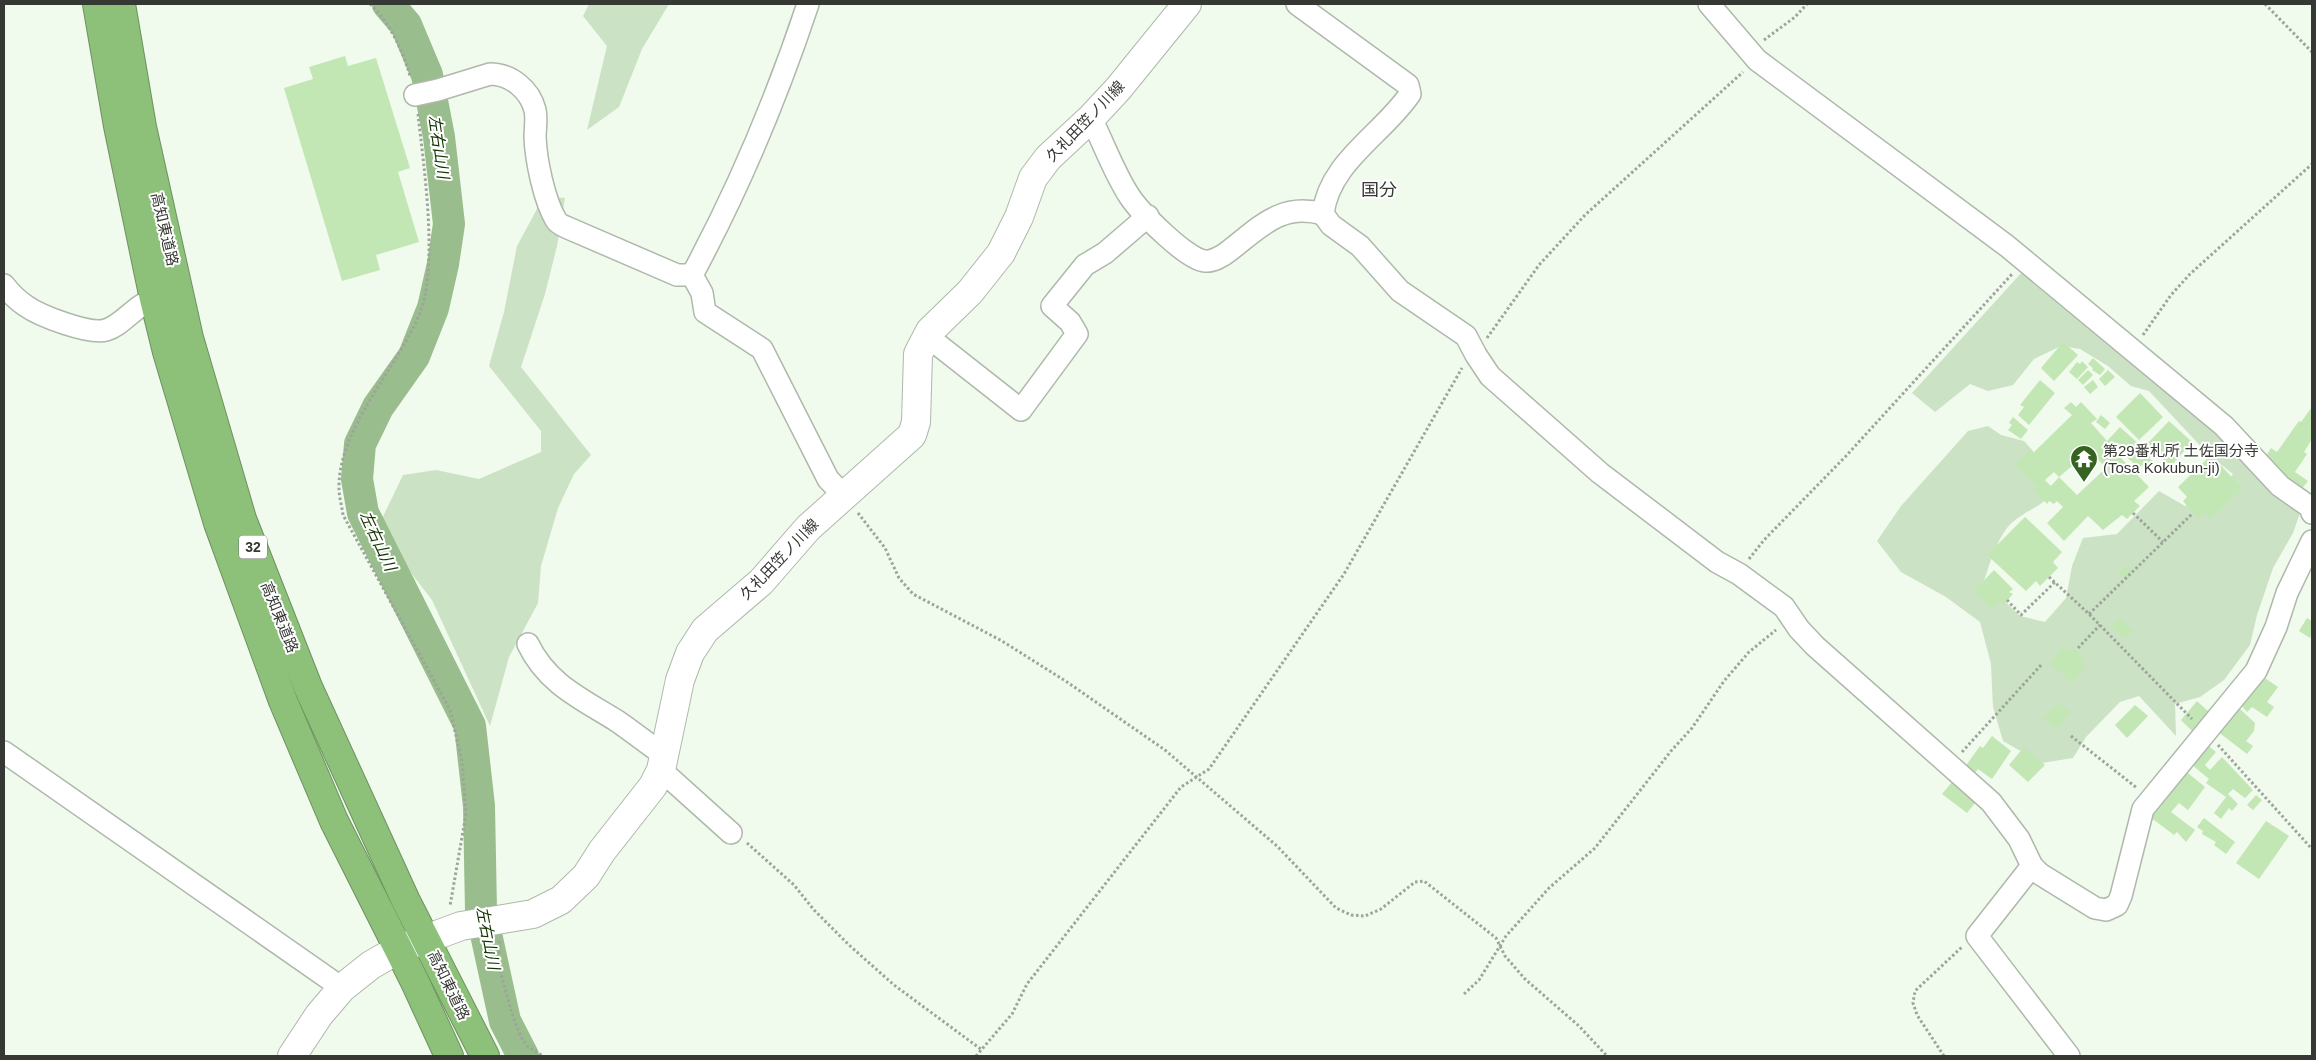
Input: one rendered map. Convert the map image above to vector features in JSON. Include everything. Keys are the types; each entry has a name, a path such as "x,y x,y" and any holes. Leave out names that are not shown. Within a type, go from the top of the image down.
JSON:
{"highway":[{"name":"高知東道路","path":"97,4 118,126 154,299 167,352 218,523 283,701 334,821 399,949 449,1056"},
{"name":"高知東道路","path":"121,4 142,127 189,338 242,519 308,687 406,901 444,932 485,1056"}],"main road":[{"name":"久礼田笠ノ川線","path":"292,1056 319,1015 342,988 371,965 399,949 444,932 502,918 533,914 561,900 586,876 617,831 642,803 653,786 662,762 680,680 690,653 705,630 761,582 808,528 912,435 916,422 918,354 930,330 970,292 1001,253 1019,218 1033,178 1048,158 1118,90 1187,4"}],"street":[{"path":"692,275 716,230 766,117 808,4"},
{"path":"1297,4 1408,85 1410,94 1405,103 1354,154 1324,200 1322,214"},
{"path":"1709,4 1753,55 2024,260 2224,426 2280,486 2310,507 2312,513"},
{"path":"425,93 490,74 499,74 517,83 530,97 536,112 535,139 540,176 556,221 568,228 677,275 692,275"},
{"path":"1091,118 1130,198 1170,240 1192,256 1205,262 1222,256 1274,216 1292,210 1308,209 1322,214 1331,224 1360,246 1400,290 1466,336 1490,376 1600,473 1717,562 1739,574 1784,607 1815,646 1990,802 2019,840 2032,866 2040,874 2085,904 2106,910 2117,905 2121,896 2143,809 2256,671 2312,541"},
{"path":"927,336 1021,410 1077,334 1070,322 1052,306 1086,265 1105,253 1148,216"},
{"path":"692,275 702,293 705,312 762,349 828,479 844,496"},
{"path":"4,285 14,298 28,308 93,332 107,330 146,301 154,299"},
{"path":"528,644 536,660 568,693 617,722 662,762 731,833"},
{"path":"4,752 342,988"},
{"path":"2032,866 1976,936 2069,1056"}],"path":[{"path":"370,4 380,13 425,93 425,180 428,251 425,297 414,327 385,378 362,412 346,449 339,488 343,515 450,710 462,761 466,814 444,932"},
{"path":"976,1056 1012,1014 1027,984 1162,810 1181,787 1209,769 1344,574 1461,369 1476,355 1539,265 1586,214 1807,4"},
{"path":"2265,4 2312,52"},
{"path":"2133,350 2171,295 2190,274 2312,164"},
{"path":"1739,574 1764,540 1846,456 2024,260"},
{"path":"844,496 885,548 899,578 913,594 968,621 1035,662 1165,750 1277,846 1336,908 1351,915 1365,916 1381,909 1415,882 1424,881 1496,938 1505,956 1525,979 1579,1026 1607,1056"},
{"path":"2089,614 2193,512"},
{"path":"2134,513 2162,542"},
{"path":"2049,577 2100,625 2241,769 2312,849"},
{"path":"2007,600 2021,615 2054,582"},
{"path":"1464,994 1479,980 1500,945 1548,888 1595,848 1671,751 1692,728 1724,680 1749,652 1791,617"},
{"path":"2078,648 2100,625"},
{"path":"1950,766 2042,664"},
{"path":"2071,736 2152,799"},
{"path":"731,833 741,838 771,863 794,885 814,910 849,945 894,985 982,1050"},
{"path":"502,918 498,964 520,1036 528,1047 542,1056"},
{"path":"1944,1056 1917,1015 1913,1003 1916,991 1976,936"}],"green space":[{"path":"589,4 669,4 642,49 619,107 587,130 607,46 583,16"},
{"path":"544,196 565,198 557,246 545,294 521,367 591,455 574,474 558,508 541,566 538,603 509,657 490,726 432,600 377,529 403,475 436,470 479,479 541,452 541,431 489,366 504,312 517,246"},
{"path":"2023,271 2214,430 2300,513 2293,533 2273,568 2257,615 2250,645 2224,680 2200,697 2175,704 2176,736 2139,696 2120,702 2086,737 2073,758 2042,763 2003,741 1993,707 1991,664 1980,622 1946,597 1901,572 1877,541 1901,506 1968,431 1988,426 2001,435 2024,441 2033,451 2038,474 2053,493 2043,502 2019,517 2004,532 1984,581 2020,616 2045,622 2066,598 2072,566 2083,538 2117,534 2159,491 2185,506 2216,496 2233,474 2209,455 2149,391 2131,386 2108,366 2080,349 2061,346 2034,359 2013,385 1988,391 1970,384 1935,412 1912,393"}],"building":[{"path":"345,56 348,66 376,58 410,168 398,172 419,242 376,255 380,270 342,281 284,88 313,79 309,67"},
{"path":"2063,342 2078,355 2054,381 2041,368"},
{"path":"2093,358 2105,369 2100,375 2092,370 2093,368 2088,364"},
{"path":"2082,361 2088,367 2077,379 2069,372 2077,362 2080,364"},
{"path":"2088,370 2093,375 2083,385 2078,380"},
{"path":"2108,370 2115,377 2105,386 2099,379"},
{"path":"2040,380 2055,393 2029,425 2018,415 2024,407 2020,405"},
{"path":"2093,380 2098,387 2090,394 2084,387"},
{"path":"2140,393 2163,417 2139,440 2116,417"},
{"path":"2071,402 2076,407 2081,402 2097,419 2091,423 2107,441 2120,427 2152,456 2149,458 2154,462 2147,469 2142,465 2139,468 2122,453 2119,456 2149,487 2134,501 2140,506 2127,519 2122,515 2103,530 2088,516 2064,541 2047,523 2063,507 2057,501 2054,504 2049,501 2047,504 2033,489 2037,486 2015,465 2029,450 2032,454 2072,415 2064,408","holes":["2095,456 2106,468 2077,495 2059,477 2078,461 2084,467","2054,472 2059,477 2051,486 2045,480"]},
{"path":"2312,407 2312,439 2304,452 2307,454 2295,472 2308,481 2300,491 2264,459 2271,448 2277,452 2299,421 2301,422"},
{"path":"2101,415 2110,423 2105,429 2096,422"},
{"path":"2013,417 2028,430 2021,439 2008,430 2012,425 2009,423"},
{"path":"2169,421 2192,442 2171,466 2147,444"},
{"path":"2211,455 2243,489 2210,519 2206,513 2198,519 2183,501 2187,497 2178,487"},
{"path":"2025,517 2062,552 2053,562 2058,568 2040,586 2036,581 2026,591 1987,555"},
{"path":"2127,566 2134,573 2126,580 2119,573"},
{"path":"1994,570 2013,589 2009,592 2013,594 2003,605 1999,601 1993,609 1974,591"},
{"path":"2119,618 2133,630 2124,638 2111,627"},
{"path":"2307,618 2312,621 2310,638 2299,631"},
{"path":"2063,647 2068,652 2072,647 2084,657 2079,662 2086,668 2072,683 2050,663"},
{"path":"2259,674 2278,687 2267,702 2274,707 2267,717 2252,707 2247,712 2240,704"},
{"path":"2197,701 2209,712 2192,731 2181,720"},
{"path":"2058,703 2070,713 2056,729 2043,719"},
{"path":"2135,705 2148,716 2127,738 2115,725"},
{"path":"2239,708 2255,723 2254,731 2246,741 2253,746 2247,754 2217,731 2224,720 2228,724"},
{"path":"1992,736 2011,751 1992,779 1978,769 1974,774 1965,767 1980,746 1983,748"},
{"path":"2207,745 2216,752 2205,765 2210,770 2222,757 2253,790 2245,798 2233,789 2228,794 2238,804 2232,811 2229,808 2221,819 2214,813 2226,797 2206,783 2209,779 2191,764"},
{"path":"2024,747 2045,765 2028,782 2009,765"},
{"path":"2183,769 2205,787 2188,810 2179,803 2171,812 2195,830 2186,842 2177,832 2174,835 2150,817"},
{"path":"1956,777 1979,798 1967,813 1942,794"},
{"path":"2256,795 2262,800 2253,810 2247,805"},
{"path":"2204,818 2235,842 2226,854 2214,845 2216,842 2202,834 2203,831 2197,827"},
{"path":"2266,821 2289,836 2259,879 2236,863"}],"waterway":[{"name":"左右山川","path":"388,4 406,25 427,75 439,137 449,224 443,264 433,308 414,356 378,407 360,444 357,479 363,513 470,726 479,806 481,911 505,1021 523,1056"}],"place":[{"name":"第29番札所 土佐国分寺 (Tosa Kokubun-ji)","path":"2084,483"}],"district":[{"name":"国分","path":"1379,190"}]}
